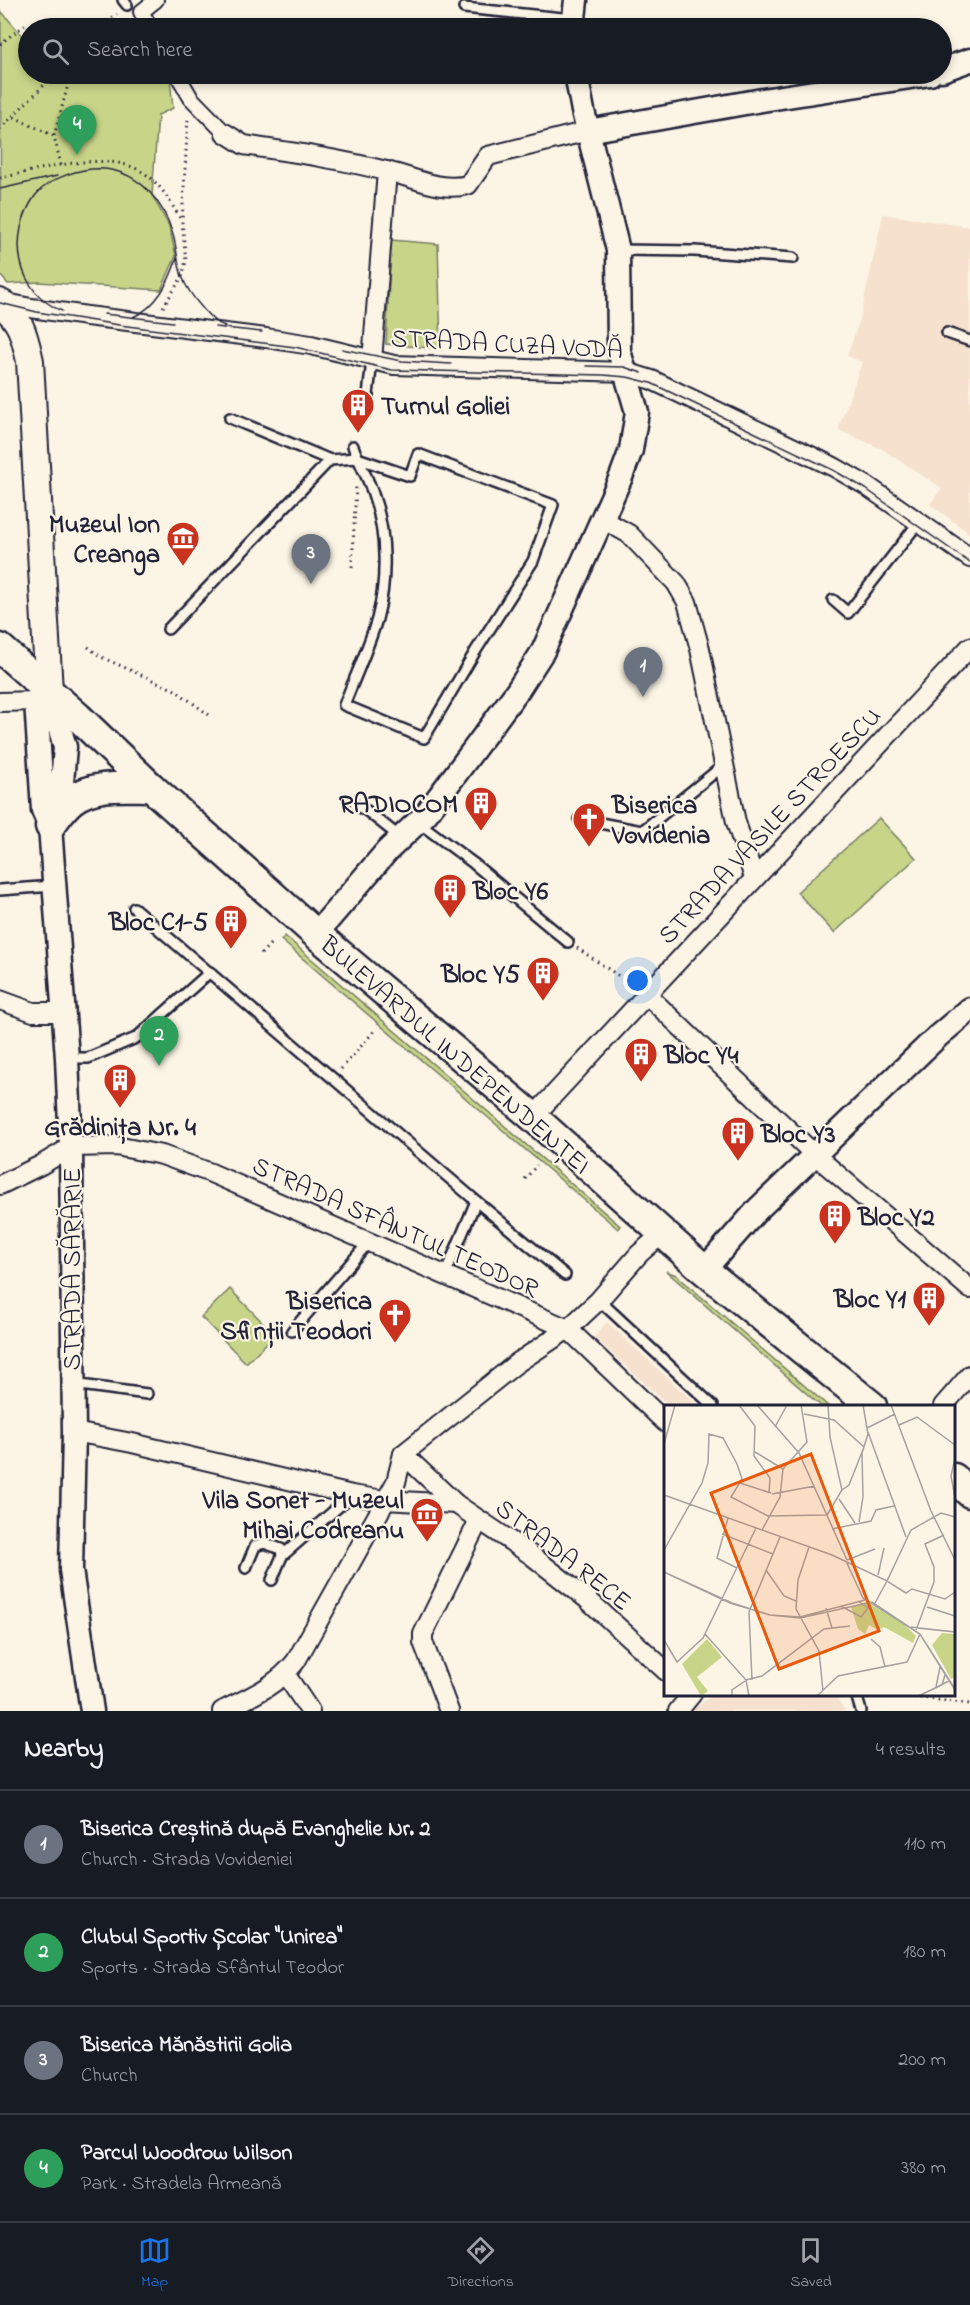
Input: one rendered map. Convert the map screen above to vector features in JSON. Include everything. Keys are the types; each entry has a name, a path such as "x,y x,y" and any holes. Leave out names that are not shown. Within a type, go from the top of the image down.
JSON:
{"main road":[{"name":"STRADA SĂRĂRIE","path":"0,301 17,318 23,331 30,361 43,696"},
{"name":"BULEVARDUL INDEPENDENȚEI","path":"0,648 43,696 151,787 316,934 533,1116 704,1270 870,1405"},
{"path":"50,826 72,800 94,789 151,787"},
{"path":"955,1479 970,1493"}],"street":[{"path":"145,18 141,12 156,0"},
{"path":"952,66 970,60"},
{"path":"183,84 191,98 225,133 244,145 387,171 435,186 457,188 468,185 489,156 588,131 865,84"},
{"path":"316,934 387,851 418,822 518,690 543,651 631,450 637,412 619,351 618,250 578,84"},
{"path":"372,361 387,171"},
{"name":"STRADA CUZA VODĂ","path":"0,301 87,316 311,345 394,365 626,372 652,380 834,467 867,486 970,558"},
{"path":"602,519 629,534 676,583 687,602 700,649 736,822 754,878"},
{"name":"STRADA VASILE STROESCU","path":"533,1116 970,647"},
{"path":"0,702 43,696"},
{"name":"STRADA SĂRĂRIE","path":"43,696 64,747 60,794 50,826 67,1058 71,1147 74,1432 70,1570 92,1711"},
{"path":"646,994 815,1155 970,1289"},
{"path":"0,1000 33,1012 63,1012"},
{"path":"704,1270 758,1209 970,1008"},
{"name":"STRADA SFÂNTUL TEODOR","path":"71,1147 116,1146 162,1155 211,1173 568,1329 664,1421"},
{"path":"0,1185 71,1147"},
{"path":"222,1711 271,1687 286,1675 301,1653 396,1482 404,1454 517,1363 568,1329 599,1300 639,1254 663,1233"},
{"path":"946,1405 970,1375"},
{"name":"STRADA RECE","path":"74,1432 132,1443 352,1495 384,1500 456,1504"},
{"name":"STRADA RECE","path":"404,1454 456,1504 531,1555 587,1599 664,1669"},
{"path":"449,1711 423,1642 423,1634 479,1520"},
{"path":"286,1675 310,1711"},
{"path":"678,1711 690,1696"}],"lane":[{"path":"464,8 574,16"},
{"path":"618,250 695,251 793,258"},
{"path":"947,333 970,341"},
{"path":"366,412 372,361"},
{"path":"230,418 330,460 357,458 410,476 418,454 553,505 533,561 424,738 344,705 377,619 383,583 383,543 375,497 357,458 353,446"},
{"path":"168,629 330,460"},
{"path":"833,600 848,613 919,522"},
{"path":"579,819 642,831 724,765"},
{"path":"355,805 401,838"},
{"path":"418,822 473,863 568,942"},
{"path":"0,890 53,886"},
{"path":"134,908 565,1275"},
{"path":"67,1058 88,1058 136,1038 210,972"},
{"path":"445,1275 476,1201"},
{"path":"292,1331 368,1243"},
{"path":"599,1300 711,1405"},
{"path":"72,1383 147,1394"},
{"path":"272,1580 282,1556 352,1495"},
{"path":"246,1568 255,1546 264,1543 281,1550 282,1556"},
{"path":"856,1696 861,1711"}],"path":[{"path":"108,18 125,3"},
{"path":"0,44 18,30"},
{"path":"0,129 45,84"},
{"path":"61,165 54,136 68,84"},
{"path":"14,117 54,136"},
{"path":"163,307 182,277 186,261 182,222 188,122"},
{"path":"0,178 61,165 93,162 120,163 144,173 166,195 182,222"},
{"path":"352,567 357,458"},
{"path":"88,647 101,657 175,690 212,717"},
{"path":"261,954 273,941"},
{"path":"568,942 646,994"},
{"path":"333,1077 376,1029"},
{"path":"525,1179 537,1165"},
{"path":"899,1696 970,1704"}],"shaded area":[{"path":"883,214 970,227 970,534 930,504 942,488 880,448 838,430 862,362 847,356 860,319"},
{"path":"607,1322 697,1405 668,1405 594,1337"},
{"path":"711,1696 836,1696 845,1711 691,1711"}],"green space":[{"path":"1,11 18,31 18,84 171,84 173,108 158,115 152,195 169,226 176,256 161,290 39,282 8,284 0,275"},
{"path":"391,240 438,244 441,349 386,344"},
{"path":"879,818 916,858 834,933 797,892"},
{"path":"285,936 620,1226 618,1229 281,940"},
{"path":"666,1271 676,1275 827,1405 820,1405"},
{"path":"230,1289 275,1335 246,1363 201,1317"}],"tram line":[{"path":"62,311 46,302 34,291 26,277 19,245 21,228 26,212 35,196 49,183 77,172 105,169 130,176 157,201 169,223 180,271 186,285 209,315 216,322 225,326"},
{"path":"0,189 57,176"},
{"path":"133,317 149,307 161,293 177,258"},
{"path":"0,303 37,312 119,325 295,347 392,370 603,375 627,377 651,383 833,470 866,489 970,563"},
{"path":"104,314 173,322"},
{"path":"215,327 262,332"},
{"path":"342,349 402,361 451,364"},
{"path":"586,366 624,367 642,373"}],"place":[{"name":"Parcul Woodrow Wilson","path":"77,155"},
{"name":"Turnul Goliei","path":"358,434"},
{"name":"Muzeul Ion Creanga","path":"183,567"},
{"name":"Biserica Mănăstirii Golia","path":"311,584"},
{"name":"Biserica Creștină după Evanghelie Nr. 2","path":"643,697"},
{"name":"RADIOCOM","path":"481,832"},
{"name":"Biserica Vovidenia","path":"589,848"},
{"name":"Bloc Y6","path":"450,919"},
{"name":"Bloc C1-5","path":"231,950"},
{"name":"Bloc Y5","path":"543,1002"},
{"name":"Clubul Sportiv Școlar \"Unirea\"","path":"159,1066"},
{"name":"Bloc Y4","path":"641,1083"},
{"name":"Grădinița Nr. 4","path":"120,1109"},
{"name":"Bloc Y3","path":"738,1162"},
{"name":"Bloc Y2","path":"835,1245"},
{"name":"Bloc Y1","path":"929,1327"},
{"name":"Biserica Sfinții Teodori","path":"395,1344"},
{"name":"Vila Sonet - Muzeul Mihai Codreanu","path":"427,1543"}]}
